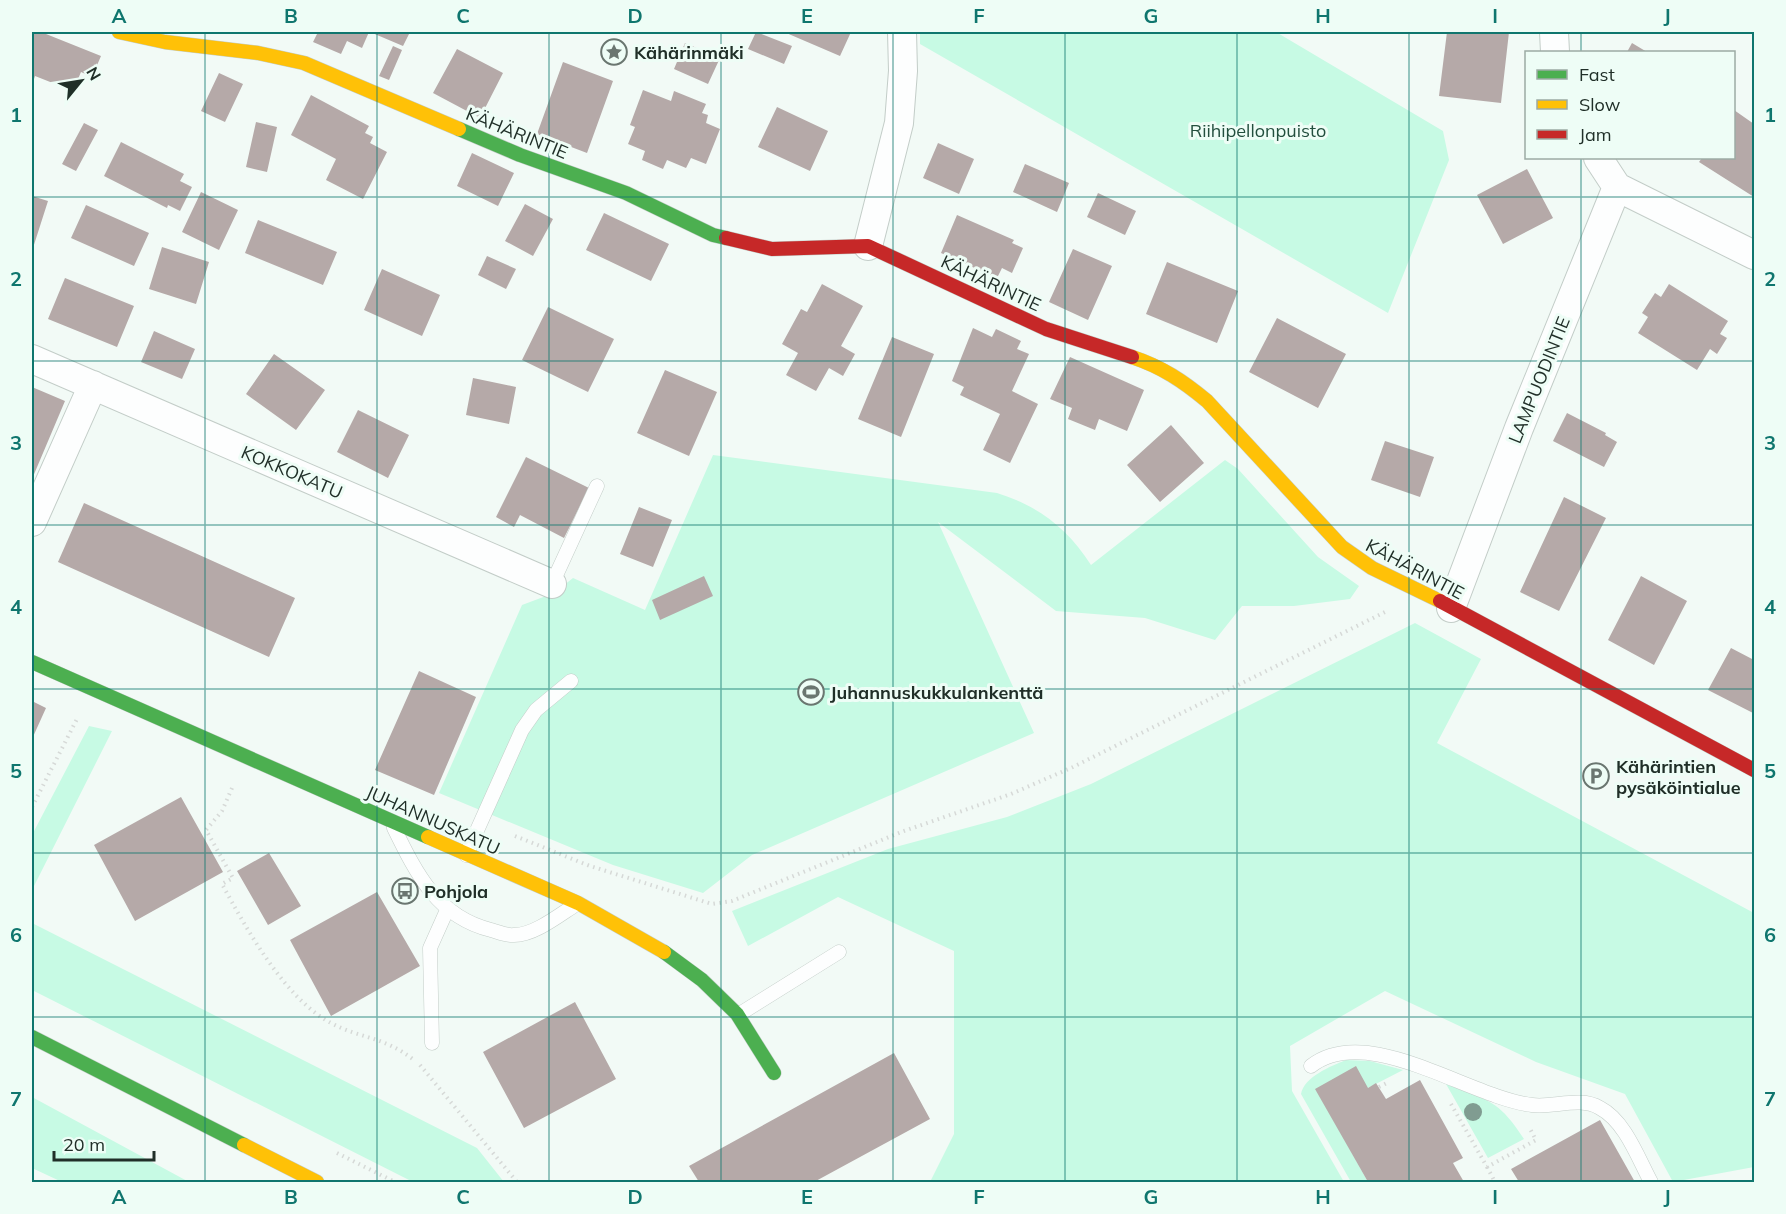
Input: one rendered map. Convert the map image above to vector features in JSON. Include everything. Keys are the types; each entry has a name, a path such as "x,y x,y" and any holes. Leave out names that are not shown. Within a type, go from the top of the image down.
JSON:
{"street":[{"name":"KÄHÄRINTIE","path":"119,32 171,45 257,52 304,63 520,155 626,193 713,235 772,249 868,246 1046,329 1159,366 1186,383 1208,401 1344,550 1755,770"},
{"path":"868,246 899,123 903,71 902,32"},
{"path":"1554,32 1555,51"},
{"path":"1599,159 1617,187 1755,255"},
{"name":"LAMPUODINTIE","path":"1451,608 1519,428 1617,187"},
{"name":"KOKKOKATU","path":"32,359 552,584"},
{"path":"32,522 93,385"},
{"name":"JUHANNUSKATU","path":"32,662 578,903 656,946 708,985 738,1015 774,1073"},
{"path":"32,1037 317,1182"}],"lane":[{"path":"552,584 597,486"},
{"path":"466,855 522,730 536,710 571,681"},
{"path":"391,821 415,871 427,890 447,910 474,926 513,936 550,921 578,903"},
{"path":"432,1043 430,948 447,910"},
{"path":"738,1015 839,952"},
{"path":"1311,1066 1335,1052 1352,1050 1434,1072 1534,1106 1582,1102 1598,1106 1612,1115 1651,1182"}],"path":[{"path":"481,822 590,866 712,904 732,901 904,831 1011,794 1073,768 1397,605 1412,588"},
{"path":"32,807 92,689"},
{"path":"236,778 222,811 206,830 233,878 222,884 259,950 306,1005 326,1020 386,1042 420,1065 517,1182"},
{"path":"1434,1072 1495,1182"},
{"path":"1487,1167 1536,1140 1514,1101"}],"green space":[{"name":"Riihipellonpuisto","path":"920,32 1276,32 1443,131 1449,160 1388,313 920,44"},
{"path":"713,455 997,493 1026,505 1051,520 1073,540 1091,565 1225,460 1238,469 1318,557 1359,586 1350,599 1294,606 1242,606 1215,640 1145,618 1056,611 938,522 1034,733 752,855 703,893 613,865 439,793 522,605 554,593 573,578 645,610"},
{"path":"1415,623 1481,659 1437,743 1754,913 1754,1167 1673,1182 1625,1094 1536,1062 1385,991 1290,1046 1292,1091 1344,1182 930,1182 954,1134 954,951 838,897 748,946 732,911 888,849 1007,817 1091,784"},
{"path":"89,726 112,731 32,890 32,835"},
{"path":"32,923 477,1148 504,1182 413,1182 32,990"},
{"path":"1346,1060 1370,1061 1403,1070 1368,1088 1316,1089 1368,1182 1351,1182 1301,1094 1307,1082 1313,1077"},
{"path":"1446,1084 1491,1103 1507,1116 1524,1139 1488,1158"},
{"path":"32,1097 189,1182 62,1182 32,1168"}],"building":[{"path":"32,32 41,32 101,56 92,77 81,72 73,91 35,76 32,85"},
{"path":"318,32 369,32 362,48 347,41 341,54 313,42"},
{"path":"370,32 410,32 403,46"},
{"path":"756,32 792,46 784,64 748,49"},
{"path":"784,32 851,32 840,56"},
{"path":"1447,32 1509,32 1501,103 1439,96"},
{"path":"685,43 720,58 708,84 674,69"},
{"path":"1632,43 1645,51 1628,51"},
{"path":"393,46 402,50 389,80 379,76"},
{"path":"457,49 503,73 480,118 433,93"},
{"path":"563,62 613,81 587,153 537,134"},
{"path":"219,73 243,84 225,122 201,111"},
{"path":"643,90 671,101 674,91 706,104 702,113 708,115 706,123 720,129 706,164 691,158 686,168 667,160 663,169 642,160 645,151 628,144 635,127 630,125"},
{"path":"311,95 369,126 365,133 373,137 370,143 387,152 363,199 326,180 336,159 291,135"},
{"path":"777,107 828,131 810,171 758,147"},
{"path":"1735,111 1754,124 1754,197 1699,162 1701,159 1735,159"},
{"path":"256,122 277,127 267,172 246,167"},
{"path":"84,123 98,130 76,171 62,164"},
{"path":"121,142 184,174 180,181 192,187 180,211 168,205 167,208 104,176"},
{"path":"938,143 974,159 959,194 923,178"},
{"path":"472,153 514,173 498,206 457,186"},
{"path":"1025,164 1069,183 1057,212 1013,192"},
{"path":"1527,169 1553,218 1503,244 1477,195"},
{"path":"201,192 238,210 219,250 182,232"},
{"path":"1098,193 1136,211 1125,235 1087,217"},
{"path":"32,196 48,201 32,251"},
{"path":"525,204 553,219 533,256 505,241"},
{"path":"86,205 149,233 134,266 71,238"},
{"path":"604,213 669,244 651,281 586,250"},
{"path":"957,215 1014,240 1012,243 1023,248 1012,273 1002,268 997,278 941,253"},
{"path":"258,220 337,252 323,285 245,253"},
{"path":"162,247 209,262 196,304 149,289"},
{"path":"1073,249 1112,266 1088,320 1049,302"},
{"path":"487,256 516,269 506,289 478,275"},
{"path":"1167,262 1238,291 1217,343 1146,314"},
{"path":"382,269 440,295 422,336 364,310"},
{"path":"65,278 134,306 117,347 48,319"},
{"path":"822,284 863,306 841,346 855,354 843,376 829,368 816,391 786,375 798,353 782,344 801,309 807,312"},
{"path":"1669,284 1728,321 1720,334 1727,338 1717,354 1710,349 1697,370 1638,333 1648,317 1642,313 1655,293 1661,297"},
{"path":"548,307 614,339 588,392 522,360"},
{"path":"1277,318 1346,354 1318,408 1249,372"},
{"path":"973,328 992,337 996,329 1021,341 1017,349 1029,354 1012,391 1038,404 1010,463 983,450 1000,414 960,395 964,387 952,381"},
{"path":"154,331 195,349 182,379 141,362"},
{"path":"892,337 934,354 901,437 858,419"},
{"path":"274,354 325,390 296,430 246,394"},
{"path":"1070,357 1144,390 1127,431 1099,419 1095,430 1068,419 1072,408 1050,399"},
{"path":"665,370 717,392 689,456 637,433"},
{"path":"473,378 516,387 509,424 466,415"},
{"path":"32,387 65,401 32,479"},
{"path":"358,410 409,435 388,478 337,452"},
{"path":"1567,413 1606,433 1605,435 1617,442 1604,467 1553,441"},
{"path":"1171,425 1204,463 1160,502 1127,465"},
{"path":"1385,441 1434,457 1420,497 1371,480"},
{"path":"526,457 589,488 564,538 520,515 514,527 496,517"},
{"path":"1564,497 1606,518 1559,611 1520,592"},
{"path":"84,503 295,598 269,657 58,562"},
{"path":"639,507 672,520 653,567 620,554"},
{"path":"704,576 713,596 660,620 652,600"},
{"path":"1641,576 1687,601 1654,665 1608,640"},
{"path":"1731,648 1754,660 1753,713 1708,690"},
{"path":"419,671 476,697 434,795 375,770"},
{"path":"32,701 46,708 32,739"},
{"path":"181,797 223,872 135,921 94,845"},
{"path":"269,853 301,906 268,925 237,871"},
{"path":"377,892 420,966 331,1016 290,940"},
{"path":"575,1002 616,1079 524,1128 483,1052"},
{"path":"894,1053 930,1119 814,1182 699,1182 689,1166"},
{"path":"1356,1066 1368,1088 1376,1083 1386,1099 1420,1080 1463,1158 1453,1163 1464,1182 1368,1182 1315,1089"},
{"path":"1600,1120 1635,1182 1519,1182 1511,1169"}],"traffic: fast":[{"path":"459,129 520,155 626,193 713,235 726,238"},
{"path":"32,662 428,837"},
{"path":"664,952 702,980 737,1014 774,1073"},
{"path":"32,1037 244,1145"}],"traffic: slow":[{"path":"119,32 165,42 258,53 304,63 459,129"},
{"path":"1132,357 1172,375 1207,401 1342,547 1372,568 1440,601"},
{"path":"428,837 578,903 664,952"},
{"path":"244,1145 317,1182"}],"traffic: jam":[{"path":"726,238 772,249 868,246 1046,329 1132,357"},
{"path":"1440,601 1754,770"}],"place":[{"name":"Kähärinmäki","path":"614,52"},
{"name":"Juhannuskukkulankenttä","path":"811,692"},
{"name":"Kähärintien pysäköintialue","path":"1596,776"},
{"name":"Pohjola","path":"405,891"}]}
